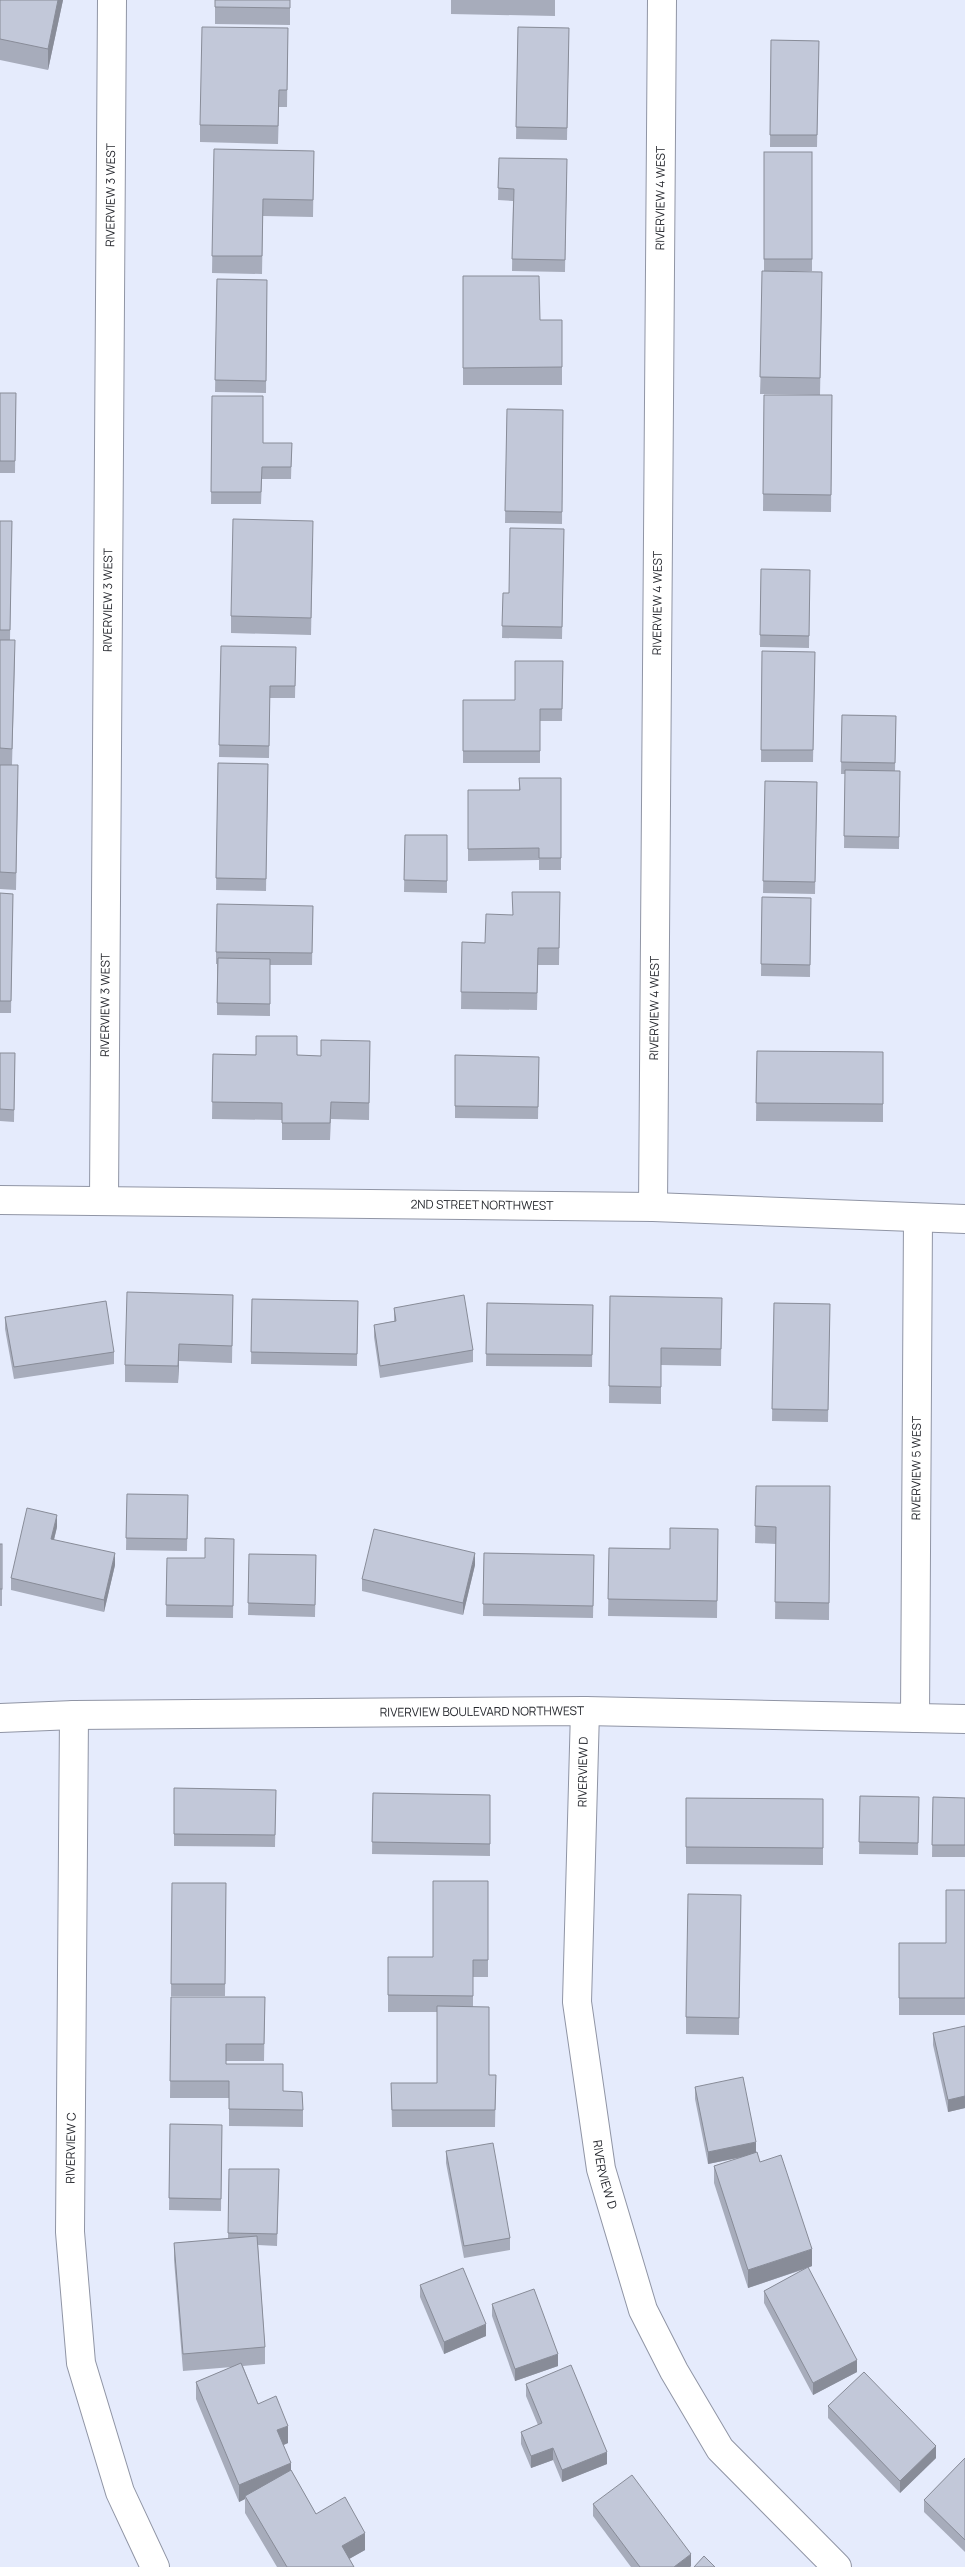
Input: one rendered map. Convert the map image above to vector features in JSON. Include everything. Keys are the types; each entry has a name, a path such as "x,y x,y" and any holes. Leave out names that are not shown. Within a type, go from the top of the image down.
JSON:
{"street":[{"name":"RIVERVIEW 3 WEST","path":"104,1200 112,0"},
{"name":"RIVERVIEW 4 WEST","path":"653,1207 662,0"},
{"name":"2ND STREET NORTHWEST","path":"0,1200 653,1207 965,1219"},
{"name":"RIVERVIEW 5 WEST","path":"915,1718 918,1218"},
{"name":"RIVERVIEW BOULEVARD NORTHWEST","path":"0,1718 74,1715 585,1711 965,1719"},
{"name":"RIVERVIEW D","path":"585,1711 577,2002 600,2169 643,2310 674,2371 720,2449 837,2567"},
{"name":"RIVERVIEW C","path":"74,1715 70,2232 81,2363 120,2492 155,2567"}],"building":[{"path":"0,0 58,0 48,49 0,39"},
{"path":"215,0 290,0 290,8 215,7"},
{"path":"202,27 288,28 287,90 279,90 278,126 200,125"},
{"path":"518,27 569,28 567,128 516,127"},
{"path":"771,40 819,41 817,135 770,135"},
{"path":"214,149 314,151 313,200 263,199 262,256 212,256"},
{"path":"764,152 812,152 812,259 764,259"},
{"path":"499,158 567,159 565,260 512,259 514,189 498,188"},
{"path":"762,271 822,272 820,378 760,377"},
{"path":"463,276 539,276 540,320 562,320 562,367 463,368"},
{"path":"217,279 267,280 266,381 215,380"},
{"path":"0,393 16,393 15,461 0,461"},
{"path":"764,395 832,395 831,495 763,494"},
{"path":"212,396 263,396 263,443 292,443 291,467 262,467 261,492 211,492"},
{"path":"507,409 563,410 562,512 505,511"},
{"path":"233,519 313,521 311,618 231,616"},
{"path":"0,521 12,521 10,630 0,630"},
{"path":"510,528 564,529 562,627 502,626 503,593 509,593"},
{"path":"761,569 810,570 809,636 760,635"},
{"path":"0,640 15,640 12,749 0,748"},
{"path":"221,646 296,647 295,686 270,686 269,746 219,745"},
{"path":"762,651 815,652 813,750 761,750"},
{"path":"515,661 563,661 562,709 540,709 540,751 463,751 463,700 515,700"},
{"path":"842,715 896,716 895,763 841,762"},
{"path":"218,763 268,764 266,879 216,878"},
{"path":"0,765 18,765 16,873 0,872"},
{"path":"845,770 900,771 899,837 844,836"},
{"path":"519,778 561,778 561,858 539,858 539,848 468,849 468,790 520,790"},
{"path":"765,781 817,782 815,882 763,881"},
{"path":"405,835 447,835 447,881 404,880"},
{"path":"512,892 560,892 559,948 538,948 537,993 461,992 462,942 485,943 486,914 513,915"},
{"path":"0,893 13,894 11,1001 0,1001"},
{"path":"762,897 811,898 810,965 761,964"},
{"path":"217,904 313,906 312,953 216,952"},
{"path":"218,958 270,959 270,1004 217,1003"},
{"path":"256,1036 297,1036 297,1055 321,1056 321,1040 370,1041 369,1103 331,1102 330,1123 282,1123 282,1103 212,1102 213,1054 256,1055"},
{"path":"757,1051 883,1052 883,1104 756,1103"},
{"path":"0,1053 15,1053 14,1110 0,1109"},
{"path":"455,1055 539,1057 538,1107 455,1106"},
{"path":"127,1292 233,1295 232,1346 179,1344 178,1366 125,1365"},
{"path":"464,1295 473,1350 380,1366 374,1325 396,1321 394,1308"},
{"path":"610,1296 722,1298 721,1349 661,1348 661,1387 609,1386"},
{"path":"252,1299 358,1301 357,1354 251,1352"},
{"path":"106,1301 114,1352 14,1367 5,1317"},
{"path":"487,1303 593,1305 592,1355 486,1354"},
{"path":"774,1303 830,1304 828,1410 772,1409"},
{"path":"756,1486 830,1486 829,1603 775,1602 776,1527 755,1526"},
{"path":"127,1494 188,1495 187,1539 126,1538"},
{"path":"27,1508 57,1515 51,1539 115,1553 104,1600 11,1578"},
{"path":"670,1528 718,1529 717,1601 608,1599 609,1548 670,1549"},
{"path":"374,1529 475,1553 463,1603 362,1579"},
{"path":"205,1538 234,1539 233,1606 166,1605 167,1558 205,1558"},
{"path":"0,1544 2,1544 2,1589 0,1589"},
{"path":"484,1553 594,1555 593,1606 483,1604"},
{"path":"249,1554 316,1555 315,1605 248,1603"},
{"path":"174,1788 276,1790 275,1835 174,1834"},
{"path":"373,1793 490,1795 490,1844 372,1842"},
{"path":"860,1796 919,1797 918,1843 859,1842"},
{"path":"933,1797 965,1798 965,1845 932,1845"},
{"path":"686,1798 823,1799 823,1848 686,1847"},
{"path":"433,1881 488,1881 488,1960 473,1960 473,1996 388,1995 388,1957 433,1957"},
{"path":"172,1883 226,1883 225,1984 171,1984"},
{"path":"946,1890 965,1890 965,1998 899,1998 899,1943 946,1943"},
{"path":"688,1894 741,1895 739,2018 686,2017"},
{"path":"171,1997 265,1997 264,2044 226,2044 226,2064 283,2064 283,2091 302,2092 303,2110 229,2109 229,2081 170,2081"},
{"path":"437,2006 489,2007 489,2075 496,2075 495,2110 392,2110 391,2083 437,2083"},
{"path":"965,2026 965,2096 948,2100 933,2033"},
{"path":"743,2077 756,2142 708,2152 695,2087"},
{"path":"170,2124 222,2125 221,2199 169,2198"},
{"path":"493,2143 510,2238 464,2246 446,2151"},
{"path":"757,2152 760,2162 781,2155 812,2249 748,2270 714,2166"},
{"path":"229,2169 279,2169 277,2234 228,2233"},
{"path":"257,2236 265,2347 183,2354 174,2243"},
{"path":"808,2267 857,2360 813,2383 764,2291"},
{"path":"463,2268 486,2324 444,2342 420,2285"},
{"path":"534,2289 558,2354 515,2369 492,2304"},
{"path":"241,2363 258,2404 276,2396 288,2426 277,2430 291,2463 239,2485 196,2382"},
{"path":"571,2365 607,2452 562,2470 553,2448 531,2456 521,2432 542,2423 526,2384"},
{"path":"864,2372 936,2446 900,2481 828,2406"},
{"path":"965,2458 965,2540 924,2500"},
{"path":"291,2470 316,2514 345,2497 365,2533 342,2546 354,2567 287,2567 245,2496"},
{"path":"632,2475 691,2554 674,2567 640,2567 593,2504"},
{"path":"704,2556 715,2567 694,2567"}]}
